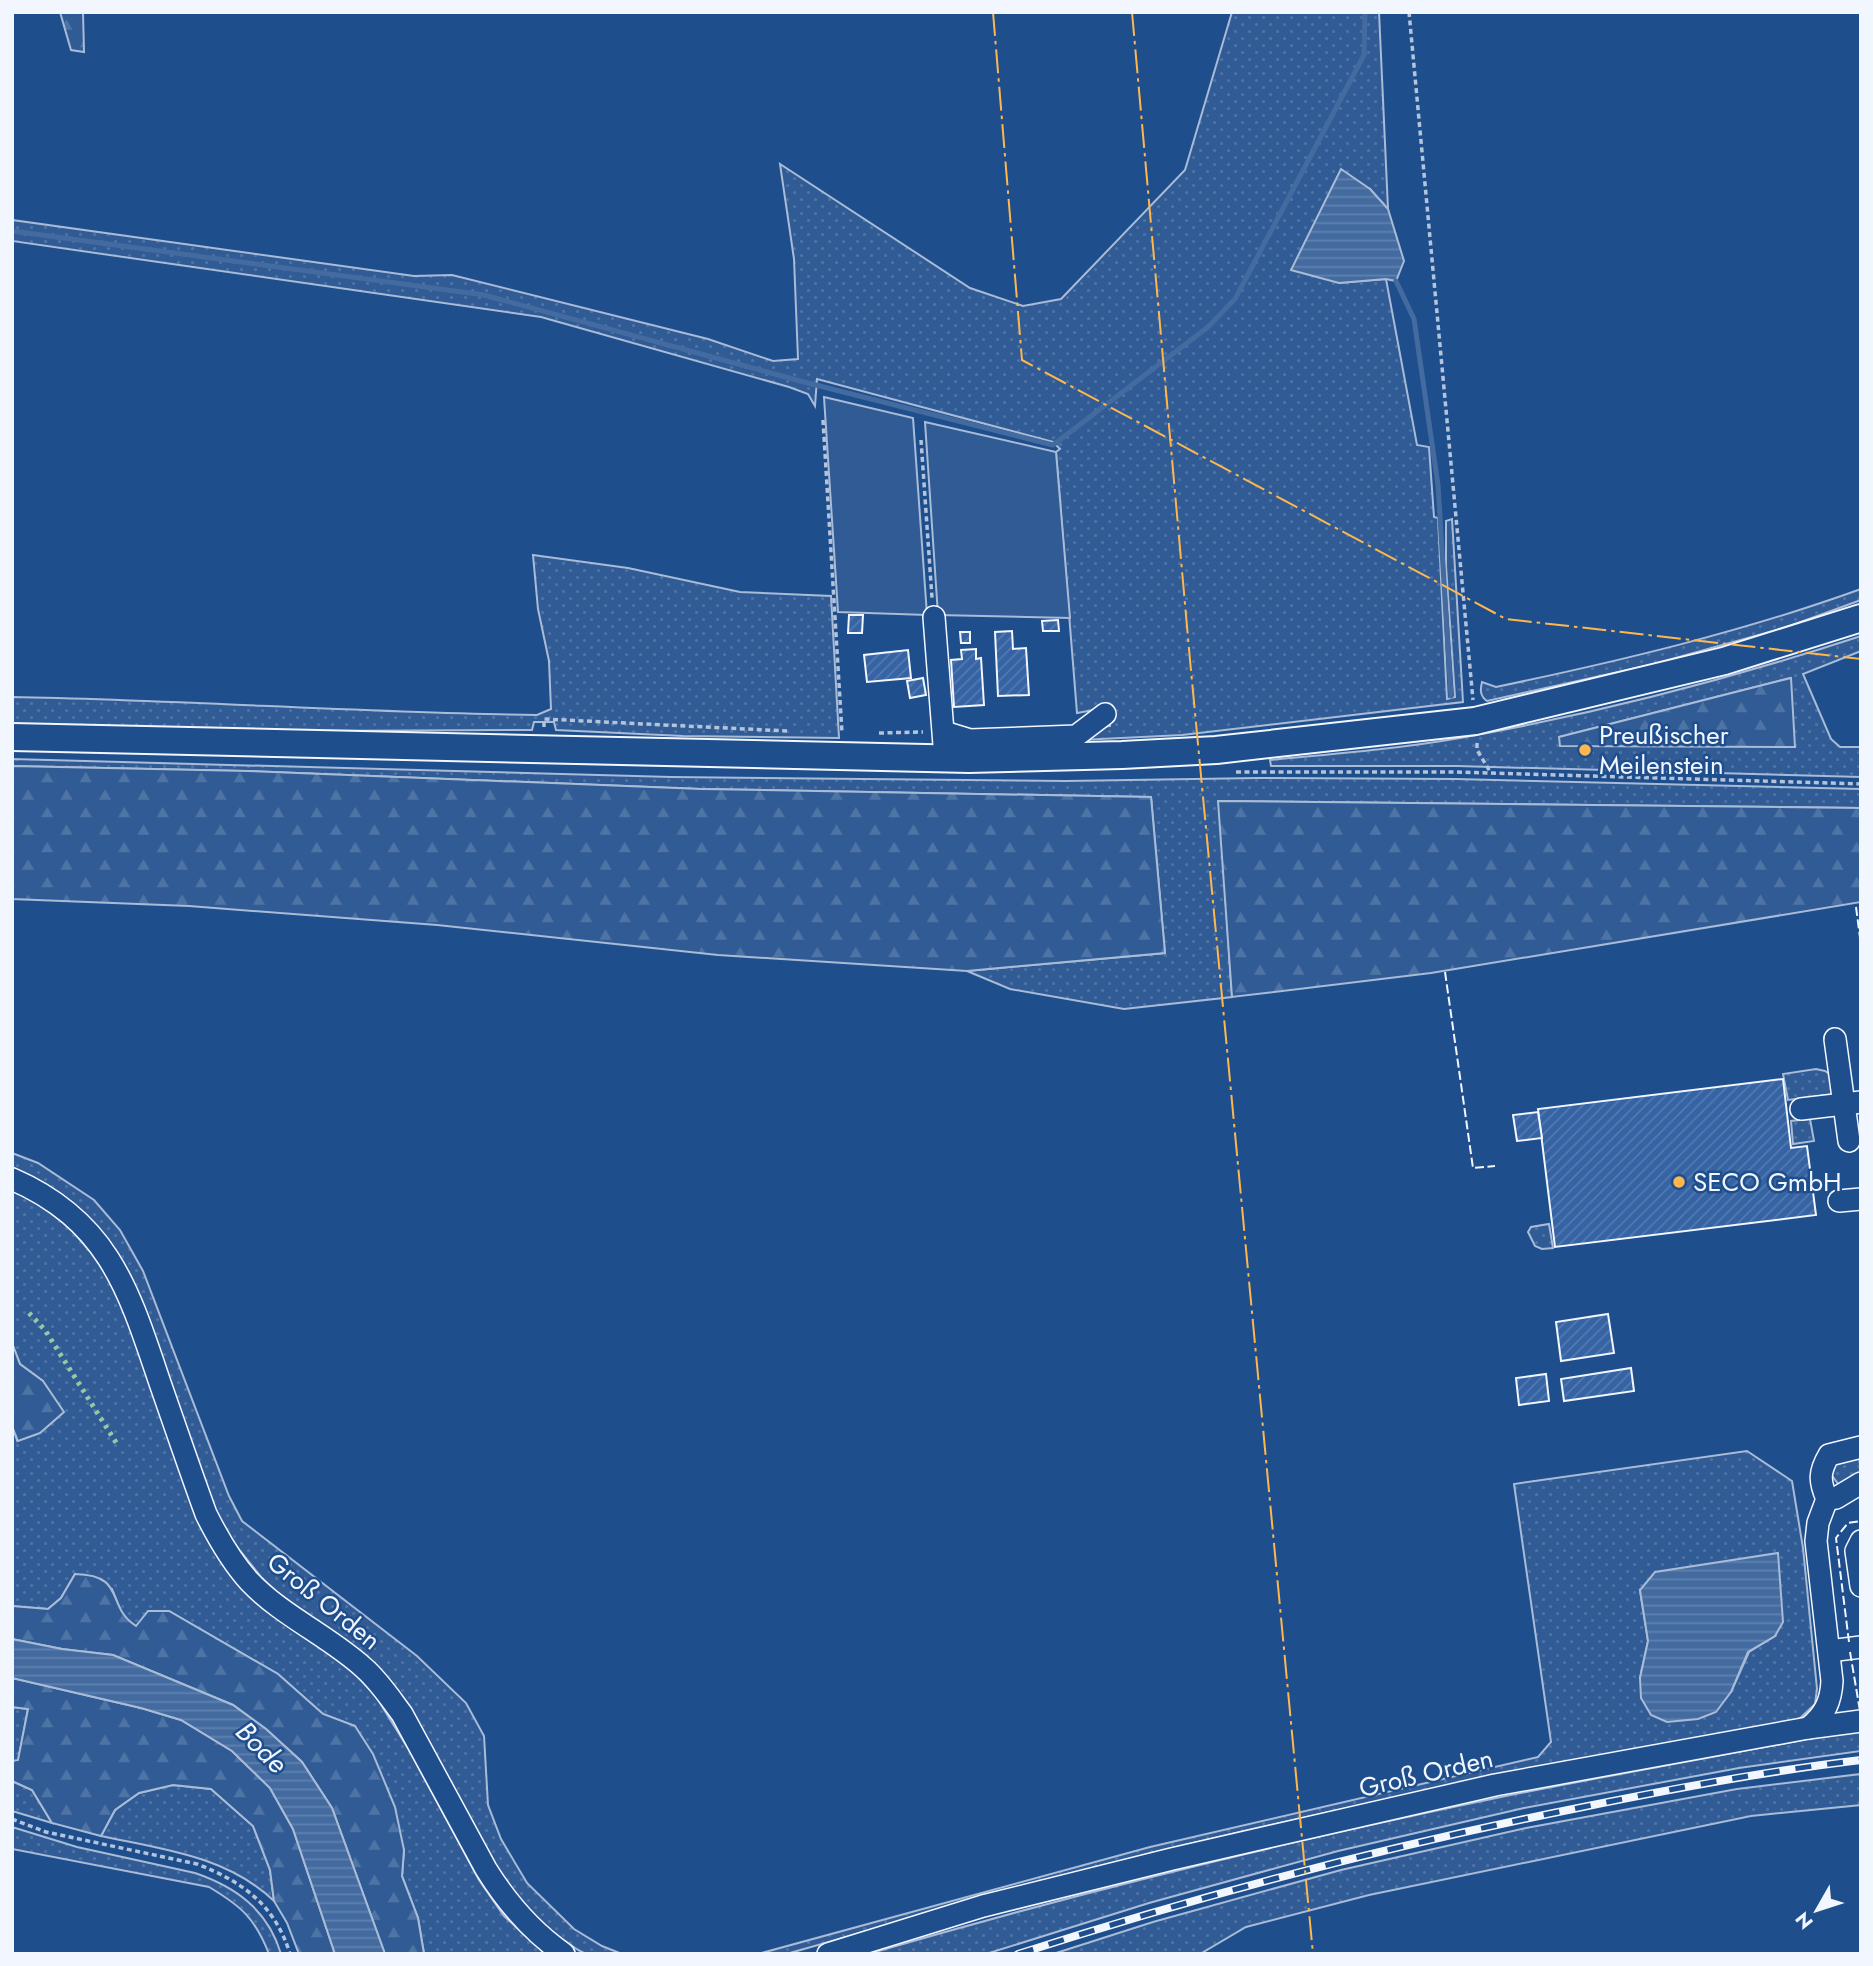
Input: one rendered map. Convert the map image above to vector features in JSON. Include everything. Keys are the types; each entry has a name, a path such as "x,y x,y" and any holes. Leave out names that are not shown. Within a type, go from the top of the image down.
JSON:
{"main road":[{"path":"12,737 944,758 1122,755 1216,750 1475,721 1724,661 1861,618"}],"street":[{"path":"934,617 944,758"},
{"path":"944,732 970,740 1076,736 1105,714"},
{"path":"1836,1038 1853,1103 1849,1141"},
{"path":"1801,1109 1853,1103"},
{"name":"Groß Orden","path":"12,1179 54,1202 74,1218 92,1236 120,1276 131,1299 206,1514 232,1561 269,1599 365,1669 385,1690 402,1714 486,1870 525,1922 564,1954"},
{"path":"1839,1201 1861,1199"},
{"path":"1808,1728 1818,1720 1831,1697 1832,1681 1816,1541 1818,1523 1827,1499 1820,1484 1821,1468 1829,1455 1861,1447"},
{"path":"1827,1499 1836,1498 1861,1483"},
{"path":"1861,1541 1856,1551 1861,1586"},
{"path":"1829,1651 1861,1647"},
{"name":"Groß Orden","path":"828,1954 983,1906 1172,1859 1495,1785 1808,1728 1861,1721"}],"path":[{"path":"1409,12 1477,750 1491,773"},
{"path":"823,420 842,733"},
{"path":"921,440 934,617"},
{"path":"542,750 544,719 788,731"},
{"path":"868,733 944,732"},
{"path":"1456,772 1861,784"},
{"path":"12,1819 46,1832 197,1864 220,1873 238,1882 270,1913 279,1926 290,1954"}],"green space":[{"path":"60,12 83,12 84,52 71,50"},
{"path":"1232,12 1379,12 1388,209 1370,189 1339,283 1386,279 1417,445 1429,447 1434,517 1438,518 1447,699 1455,697 1446,566 1446,521 1452,519 1463,702 1182,735 1081,740 1091,729 1110,726 1110,714 1104,708 1077,713 1056,452 1060,449 1053,442 817,379 815,406 808,394 789,387 541,317 12,241 12,220 414,276 452,275 708,339 773,361 798,359 794,259 780,164 970,288 1023,306 1061,299 1185,170"},
{"path":"533,555 628,568 740,592 831,596 839,738 683,736 556,730 554,722 534,722 532,730 301,731 12,725 12,697 537,715 551,709 549,661 538,609"},
{"path":"1861,589 1861,600 1787,627 1650,665 1487,701 1481,693 1482,682 1496,687 1635,656 1771,619"},
{"path":"1861,636 1861,651 1803,674 1831,739 1840,747 1861,747 1861,777 1457,766 1271,766 1270,760 1436,742 1561,718 1712,681","holes":["1790,678 1794,747 1559,737"]},
{"path":"1791,678 1795,747 1560,746 1559,737"},
{"path":"12,759 671,777 1066,781 1456,779 1861,789 1861,808 1219,801 1232,997 1124,1009 1010,989 967,971 1165,953 1151,797 701,789 247,771 12,766"},
{"path":"12,766 247,771 701,789 1151,797 1165,953 967,971 718,955 437,925 189,906 12,899"},
{"path":"1218,801 1861,808 1861,902 1431,973 1232,997"},
{"path":"1816,1069 1831,1075 1835,1094 1788,1100 1783,1074"},
{"path":"1810,1119 1814,1141 1793,1144 1791,1121"},
{"path":"12,1153 38,1163 94,1200 120,1230 143,1271 229,1496 242,1521 417,1656 466,1703 484,1736 488,1805 501,1839 527,1883 574,1929 602,1946 622,1954 586,1954 541,1924 495,1868 391,1682 366,1656 278,1593 262,1578 230,1538 215,1511 143,1307 115,1251 96,1226 74,1204 46,1184 12,1167"},
{"path":"12,1189 28,1197 68,1226 97,1259 122,1302 197,1519 211,1546 247,1594 351,1670 375,1695 409,1750 479,1880 504,1916 546,1954 424,1954 418,1918 402,1876 404,1850 355,1726 323,1714 278,1674 169,1611 136,1626 124,1619 112,1589 75,1574 61,1598 48,1609 12,1606 12,1426 17,1440 43,1381 20,1364 12,1343"},
{"path":"1549,1224 1553,1248 1542,1249 1535,1246 1528,1232 1531,1227"},
{"path":"12,1343 20,1364 43,1381 64,1412 40,1433 18,1441 12,1426"},
{"path":"1747,1451 1792,1481 1803,1548 1817,1689 1815,1704 1797,1721 1472,1782 1229,1834 1012,1890 786,1954 758,1954 1150,1847 1538,1757 1551,1742 1514,1484","holes":["1640,1590 1775,1636 1749,1652 1731,1692 1640,1678 1648,1641"]},
{"path":"1859,1457 1861,1472 1852,1481 1839,1485 1830,1473 1836,1462"},
{"path":"75,1574 102,1580 109,1586 121,1610 136,1626 148,1611 169,1611 278,1674 323,1714 355,1726 373,1754 395,1807 404,1850 402,1876 418,1918 424,1954 385,1954 332,1808 302,1762 266,1729 233,1705 113,1655 12,1639 12,1606 48,1609 61,1598"},
{"path":"12,1678 181,1720 232,1751 270,1788 293,1829 335,1954 299,1954 287,1923 274,1901 270,1870 253,1826 211,1789 173,1785 139,1793 115,1810 101,1836 52,1823 32,1790 12,1781 12,1761 18,1760 28,1709 12,1707"},
{"path":"12,1707 28,1709 18,1761 12,1761"},
{"path":"1861,1729 1861,1751 1739,1768 1524,1808 1338,1851 1149,1903 986,1954 868,1954 1104,1889 1342,1832 1501,1797"},
{"path":"1861,1774 1861,1805 1751,1816 1369,1895 1246,1927 1200,1954 1053,1954 1153,1922 1341,1870 1526,1828 1737,1789"},
{"path":"12,1781 32,1790 52,1823 12,1811"},
{"path":"173,1785 211,1789 253,1826 270,1870 274,1901 256,1886 215,1864 170,1850 101,1836 115,1810 139,1793"},
{"path":"12,1827 77,1847 195,1873 224,1885 259,1913 275,1938 281,1954 269,1954 246,1914 209,1887 12,1849"}],"shaded area":[{"path":"824,397 913,418 927,615 838,612"},
{"path":"925,422 1056,452 1070,618 938,615"}],"water":[{"path":"1341,169 1370,189 1388,209 1404,261 1396,281 1386,279 1339,283 1291,270"},
{"path":"1778,1553 1783,1622 1775,1636 1748,1652 1731,1692 1716,1712 1698,1719 1667,1722 1651,1715 1641,1698 1640,1678 1648,1641 1640,1590 1655,1572"},
{"name":"Bode","path":"12,1639 113,1655 233,1705 266,1729 302,1762 332,1808 385,1954 335,1954 293,1829 270,1788 232,1751 181,1720 12,1678"}],"building":[{"path":"849,615 863,615 862,633 848,633"},
{"path":"1058,620 1059,631 1043,631 1042,621"},
{"path":"1012,631 1013,649 1026,648 1029,695 998,696 995,632"},
{"path":"960,632 970,632 970,643 961,643"},
{"path":"976,649 976,659 981,658 984,705 954,707 951,660 962,659 961,650"},
{"path":"908,650 911,678 867,682 864,655"},
{"path":"923,678 926,695 910,698 907,681"},
{"name":"SECO GmbH","path":"1783,1079 1791,1148 1807,1146 1816,1215 1555,1247 1538,1109"},
{"path":"1538,1112 1542,1138 1517,1141 1513,1115"},
{"path":"1608,1314 1614,1353 1561,1361 1556,1322"},
{"path":"1631,1368 1634,1391 1564,1401 1561,1379"},
{"path":"1546,1374 1549,1401 1519,1405 1516,1378"}],"waterway":[{"path":"12,231 484,295 800,381 1053,445 1208,327 1235,299 1364,55 1365,12"},
{"path":"1396,281 1414,319 1438,485 1451,696"}],"railway":[{"path":"1018,1954 1226,1892 1366,1855 1683,1787 1861,1760"}],"hedge":[{"path":"29,1313 45,1330 117,1444"}],"fence":[{"path":"1856,907 1861,945"},
{"path":"1445,972 1473,1168 1495,1166"},
{"path":"1849,1642 1836,1538 1848,1523 1861,1521"},
{"path":"1850,1652 1861,1717"}],"power":[{"path":"993,12 1022,360 1506,619 1861,659"},
{"path":"1132,12 1190,660 1313,1954"}],"place":[{"name":"Preußischer Meilenstein","path":"1585,750"},
{"name":"SECO GmbH","path":"1679,1182"}]}
